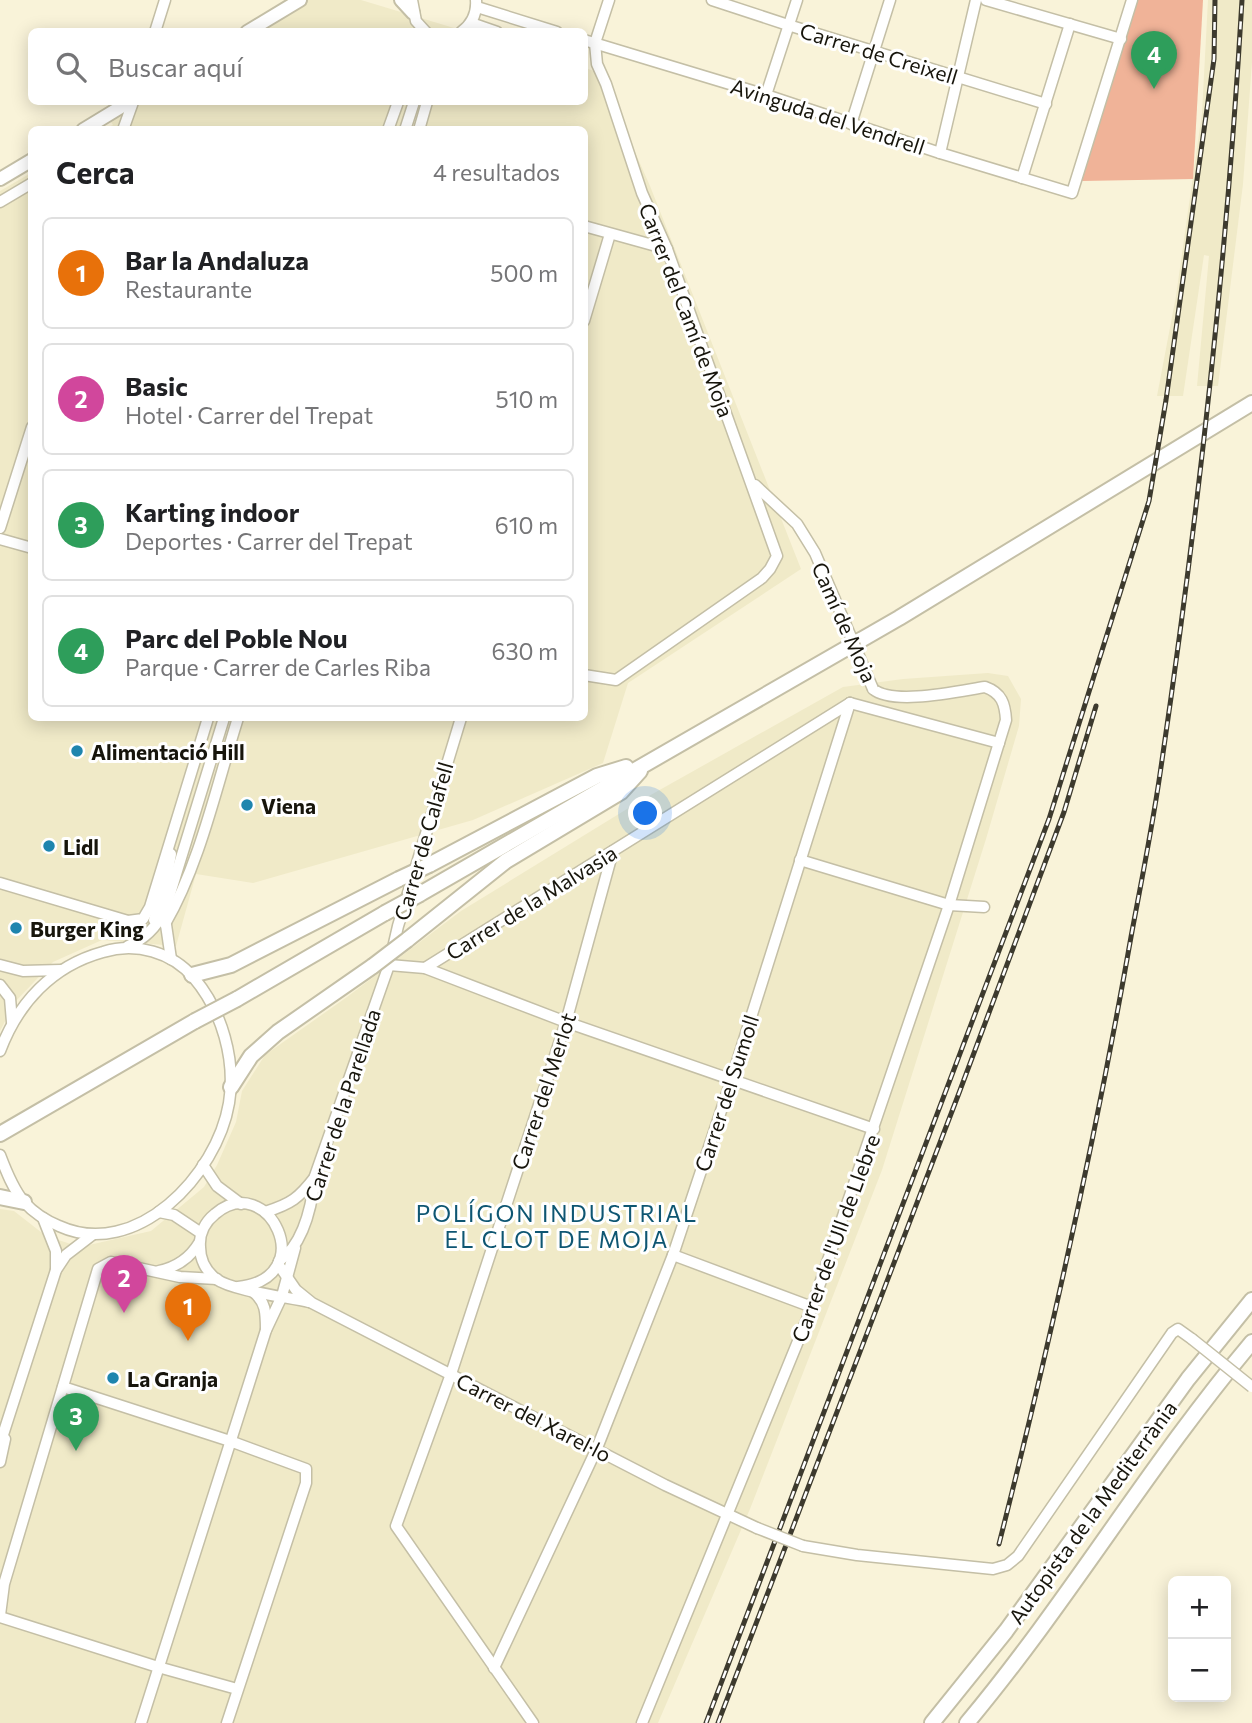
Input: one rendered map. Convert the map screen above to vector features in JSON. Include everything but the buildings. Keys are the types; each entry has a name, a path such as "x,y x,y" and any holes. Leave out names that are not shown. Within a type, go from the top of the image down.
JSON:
{"highway":[{"path":"0,1134 899,618 1252,404"},
{"path":"192,975 231,965 597,776 653,757"},
{"path":"230,1087 251,1056 278,1032 373,966 506,861 621,792 653,757"},
{"path":"0,1197 24,1202"},
{"name":"Autopista de la Mediterrània","path":"932,1723 1006,1631 1188,1379 1252,1300"},
{"name":"Autopista de la Mediterrània","path":"967,1723 1039,1633 1186,1427 1252,1342"}],"main road":[{"path":"254,28 300,0"},
{"path":"401,0 417,22"},
{"path":"90,126 126,105"},
{"path":"0,179 28,162"}],"street":[{"path":"156,28 165,0"},
{"path":"589,42 609,0"},
{"name":"Carrer de Creixell","path":"712,0 1046,104"},
{"path":"766,95 797,0"},
{"path":"851,124 890,0"},
{"path":"940,153 976,0"},
{"path":"986,0 1121,39 1132,0"},
{"path":"465,28 471,23 476,3 546,28"},
{"path":"471,23 485,28"},
{"path":"1022,178 1070,24"},
{"name":"Avinguda del Vendrell","path":"589,42 766,95 940,153 1072,193 1121,39"},
{"name":"Carrer del Camí de Moja","path":"588,676 617,680 762,578 777,556 667,249 642,193 606,84 589,42"},
{"path":"588,61 597,64"},
{"path":"124,126 130,105"},
{"path":"389,126 397,105"},
{"path":"406,126 413,105"},
{"path":"420,126 426,105"},
{"path":"0,202 28,185"},
{"path":"588,227 667,249"},
{"path":"588,307 610,234"},
{"path":"0,528 28,440"},
{"name":"Camí de Moja","path":"752,483 797,524 815,553 873,689 879,694 895,697 985,687 994,690 1002,698 1006,708 1006,720 999,743"},
{"path":"0,539 28,547"},
{"path":"850,703 999,743"},
{"name":"Carrer de la Malvasia","path":"425,968 850,703"},
{"name":"Carrer del Sumoll","path":"494,1668 597,1448 673,1255 731,1081 850,703"},
{"path":"0,883 128,921 143,919 150,907 207,721"},
{"path":"171,959 164,924 165,910 223,721"},
{"path":"164,924 180,897 189,873 237,721"},
{"name":"Carrer de Calafell","path":"390,965 398,926 460,721"},
{"name":"Carrer de l'Ull de Llebre","path":"642,1723 812,1307 949,905 999,743"},
{"path":"149,933 166,881 173,832"},
{"name":"Carrer del Merlot","path":"494,1668 396,1526 451,1374 566,1022 613,851"},
{"path":"800,860 949,905 984,907"},
{"path":"0,1051 12,1024 35,992 61,970 93,955 137,943 149,933 165,910"},
{"path":"0,1155 24,1202 42,1217 67,1230 92,1235 127,1230 159,1212 203,1165 216,1143 224,1120 230,1087 230,1067 223,1032 216,1013 192,975 171,959 150,951 124,948"},
{"path":"0,965 23,971 61,970"},
{"path":"390,965 425,968 566,1022 874,1129"},
{"name":"Carrer de la Parellada","path":"141,1723 266,1330 282,1296 313,1192 315,1176 390,965"},
{"path":"0,985 10,998 12,1024"},
{"path":"203,1165 217,1186 241,1204"},
{"path":"265,1212 286,1205 300,1196 315,1176"},
{"path":"155,1271 184,1261 200,1238 207,1221 216,1212 228,1206 254,1206 275,1222 281,1234 282,1247 278,1262 262,1281 238,1287"},
{"path":"159,1212 174,1215 200,1238 203,1263 217,1279"},
{"path":"42,1217 56,1251 56,1270"},
{"path":"0,1444 56,1270 66,1255 92,1235"},
{"name":"Carrer de la Parellada","path":"278,1262 290,1253 296,1244"},
{"path":"673,1255 812,1307"},
{"path":"237,1689 158,1667 0,1616 4,1584 98,1269 111,1262 200,1279 217,1279 238,1287 312,1303"},
{"path":"278,1262 287,1279 312,1303"},
{"path":"250,1289 262,1300 266,1330"},
{"name":"Carrer del Xarel·lo","path":"312,1303 727,1516 803,1546 858,1555 993,1569 1007,1565 1018,1556 1168,1338 1178,1329 1252,1387"},
{"path":"64,1387 230,1441 306,1469 306,1483 227,1723"},
{"path":"0,1462 12,1409"},
{"path":"494,1668 533,1723"}],"shaded area":[{"path":"306,0 361,0 454,28 260,28"},
{"path":"1135,0 1203,0 1193,179 1082,181"},
{"path":"1208,0 1252,0 1252,62 1243,184 1218,386 1197,386 1209,256 1204,255 1183,396 1157,396 1176,296 1202,113"},
{"path":"588,69 600,73 650,186 801,569 628,683 603,763 473,820 253,883 196,874 176,946 102,940 53,962 15,1002 0,1031 0,191 28,175 28,721 588,721 588,126 111,126 113,125 109,119 133,105 588,105"},
{"path":"988,673 1008,676 1021,699 1019,726 882,1170 750,1509 658,1723 0,1723 0,1209 14,1211 46,1236 80,1247 151,1231 204,1187 236,1122 242,1091 265,1055 461,911 640,801 843,687 903,679"}],"railway":[{"path":"706,1723 1049,819 1149,501 1166,400 1214,59 1215,0"},
{"path":"999,1544 1087,1166 1157,795 1187,581 1210,388 1242,0"},
{"path":"718,1723 1064,812 1096,706"}],"place":[{"name":"Parc del Poble Nou","path":"1154,89"},
{"name":"Alimentació Hill","path":"77,751"},
{"name":"Viena","path":"247,805"},
{"name":"Lidl","path":"49,846"},
{"name":"Burger King","path":"16,928"},
{"name":"Basic","path":"124,1313"},
{"name":"Bar la Andaluza","path":"188,1341"},
{"name":"La Granja","path":"113,1378"},
{"name":"Karting indoor","path":"76,1451"}],"district":[{"name":"POLÍGON INDUSTRIAL EL CLOT DE MOJA","path":"557,1226"}]}
